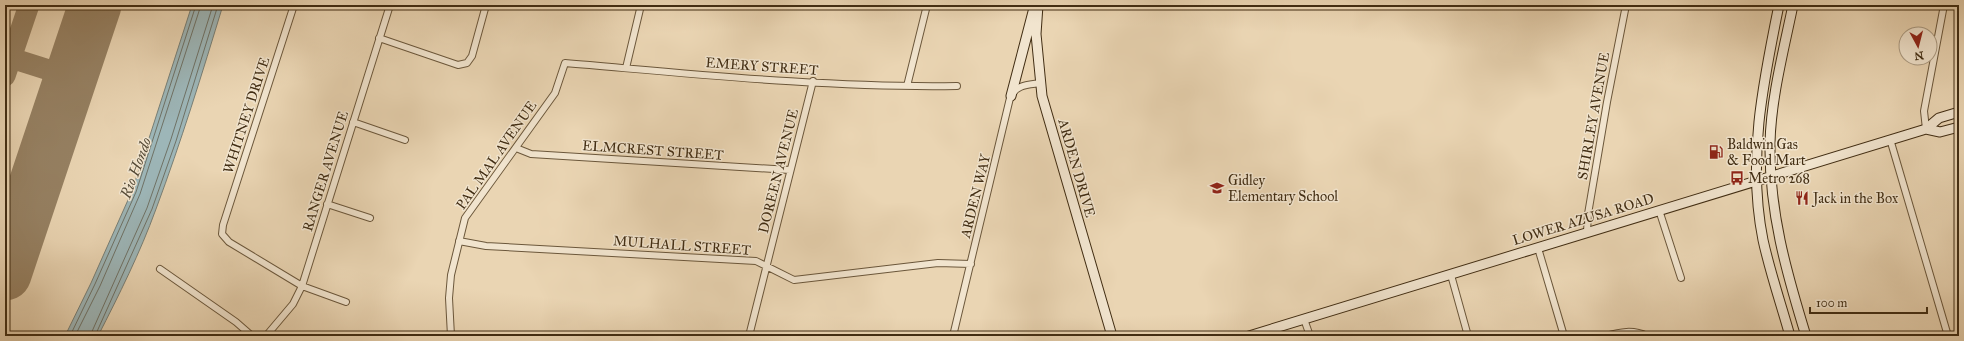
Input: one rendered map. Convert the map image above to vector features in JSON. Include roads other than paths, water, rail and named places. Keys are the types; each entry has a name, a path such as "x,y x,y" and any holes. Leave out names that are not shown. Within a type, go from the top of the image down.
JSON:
{"main road":[{"path":"1011,96 1034,5"},
{"name":"ARDEN DRIVE","path":"1038,5 1036,34 1043,101 1112,336"},
{"path":"1779,5 1764,79 1757,132 1756,180 1763,240 1790,336"},
{"path":"1793,5 1773,116 1770,141 1771,177 1778,236 1806,336"},
{"name":"LOWER AZUSA ROAD","path":"1248,336 1451,275 1756,180 1771,177 1926,128 1939,118 1959,112"},
{"name":"LOWER AZUSA ROAD","path":"1926,128 1940,132 1959,127"}],"street":[{"name":"WHITNEY DRIVE","path":"294,5 223,225 222,234 229,242 302,286"},
{"name":"RANGER AVENUE","path":"266,336 293,304 302,286 390,5"},
{"path":"379,38 458,65 467,62 472,56 486,5"},
{"path":"626,68 641,5"},
{"path":"907,86 927,5"},
{"name":"SHIRLEY AVENUE","path":"1587,232 1588,214 1607,102 1626,5"},
{"path":"1926,128 1924,111 1944,5"},
{"name":"EMERY STREET","path":"565,63 813,82 907,86 957,86"},
{"name":"PAL MAL AVENUE","path":"451,335 449,298 459,241 466,218 555,93 565,63"},
{"name":"DOREEN AVENUE","path":"749,336 813,82"},
{"path":"1011,96 1016,89 1022,86 1041,83"},
{"name":"ARDEN WAY","path":"953,336 1011,96"},
{"path":"353,122 405,140"},
{"path":"1890,139 1948,336"},
{"name":"ELMCREST STREET","path":"516,148 531,154 790,170"},
{"path":"327,204 370,218"},
{"path":"1659,210 1681,278"},
{"name":"MULHALL STREET","path":"459,241 486,246 756,260 766,267 794,280 938,263 971,264"},
{"path":"1538,248 1564,336"},
{"path":"160,269 236,322 252,336"},
{"path":"1451,275 1468,336"},
{"path":"302,286 346,302"},
{"path":"1304,319 1310,336"},
{"path":"1606,336 1624,331 1639,332 1647,336"},
{"path":"451,335 482,336"}],"water":[{"path":"192,5 223,5 183,133 150,225 129,274 98,336 65,336 91,283 132,191"}],"place":[{"name":"Baldwin Gas & Food Mart","path":"1716,152"},
{"name":"Metro 268","path":"1737,178"},
{"name":"Gidley Elementary School","path":"1217,188"},
{"name":"Jack in the Box","path":"1802,198"}],"water label":[{"name":"Rio Hondo","path":"136,168"}]}
